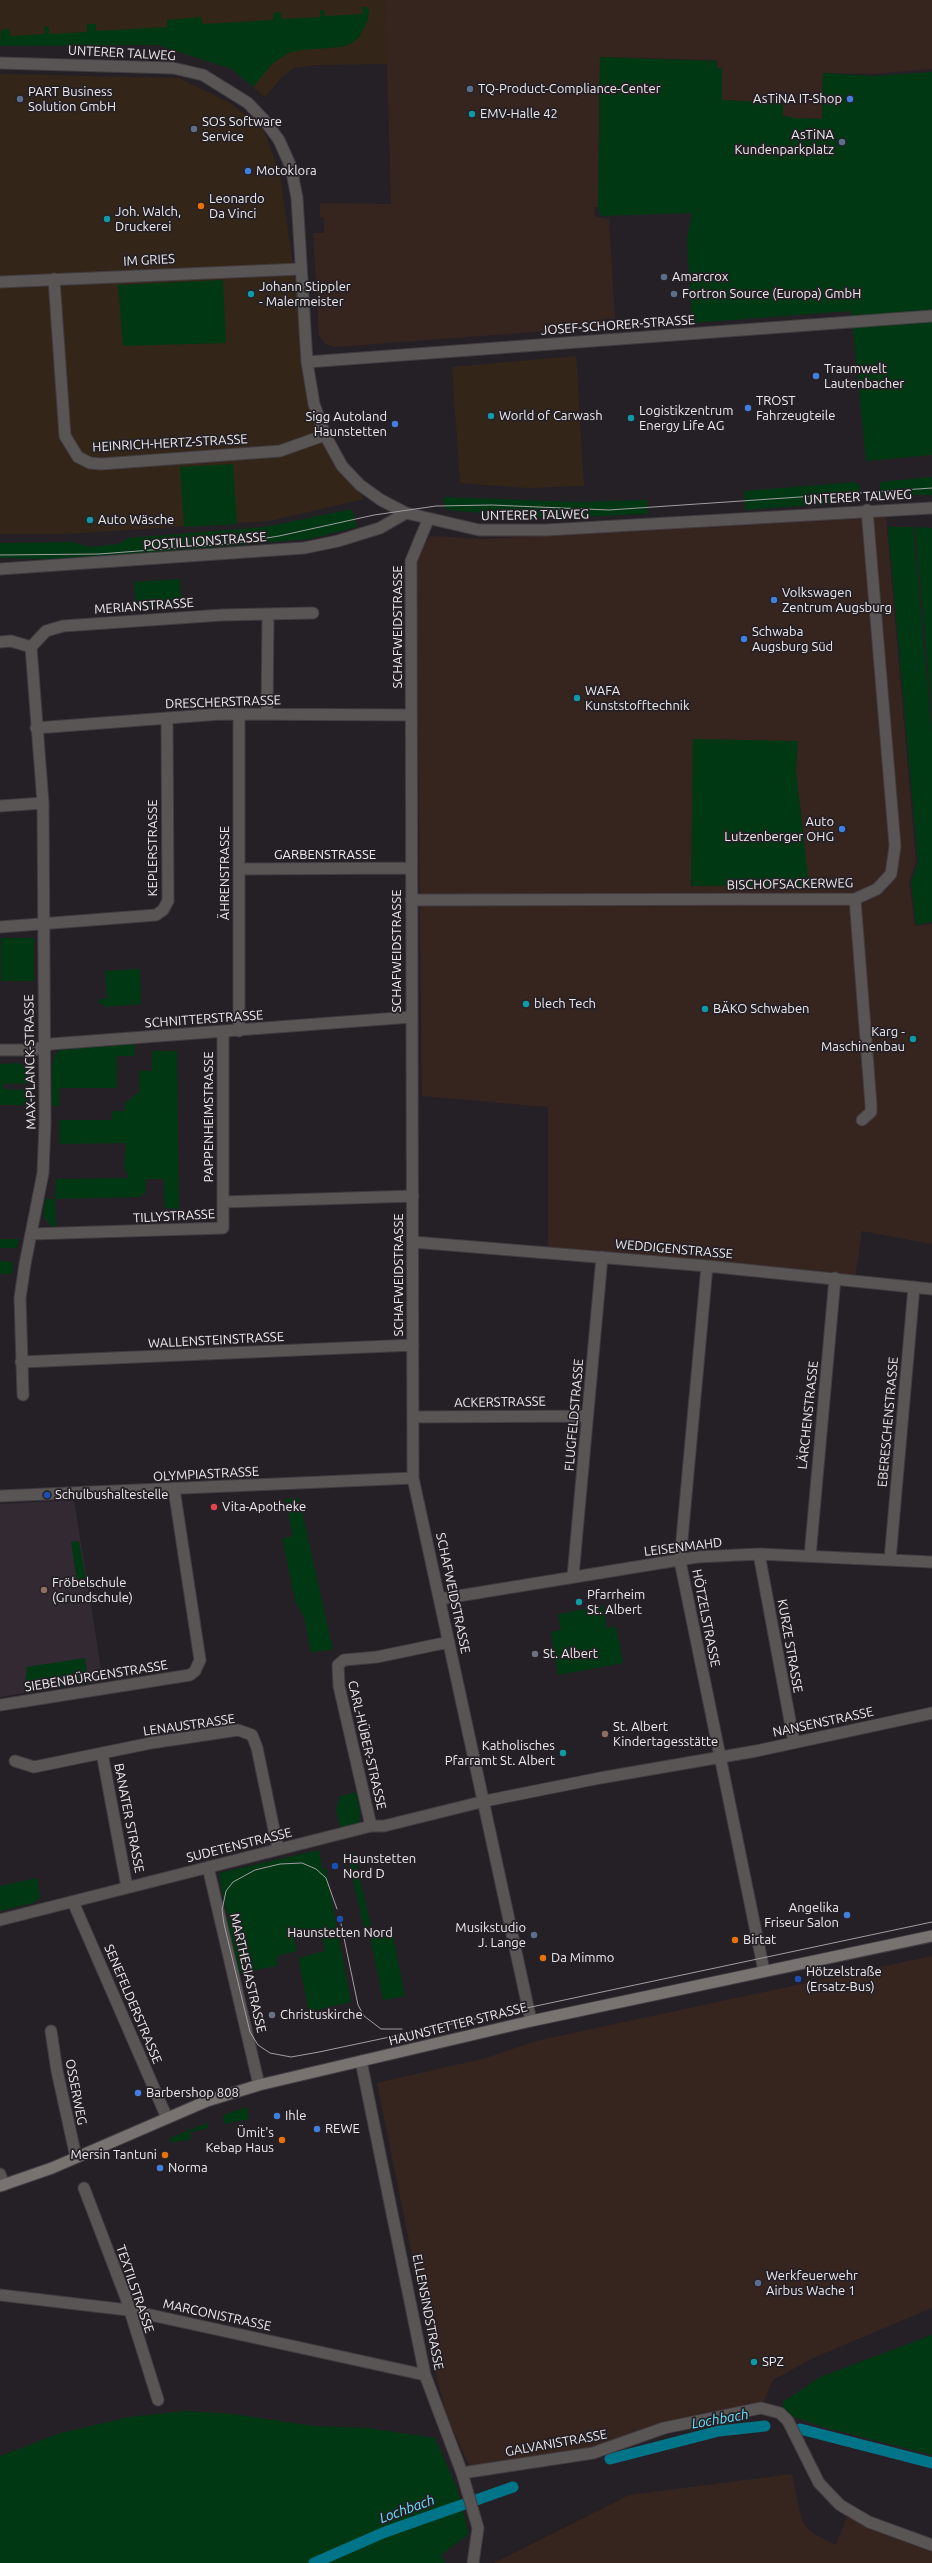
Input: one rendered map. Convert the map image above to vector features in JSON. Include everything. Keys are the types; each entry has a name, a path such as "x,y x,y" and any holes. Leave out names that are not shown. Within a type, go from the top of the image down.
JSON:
{"main road":[{"name":"HAUNSTETTER STRASSE","path":"1,2186 76,2157 207,2101 258,2085 531,2021 932,1936"}],"street":[{"name":"UNTERER TALWEG","path":"0,63 173,68 203,75 248,103 265,121 278,140 291,167 297,198 300,269 307,362 314,404 325,435 342,466 360,485 381,500 406,512 428,520 480,530 546,530 867,510 932,508"},
{"name":"IM GRIES","path":"0,282 300,269"},
{"name":"HEINRICH-HERTZ-STRASSE","path":"54,279 65,436 78,457 90,463 101,464 280,451 325,435"},
{"name":"JOSEF-SCHORER-STRASSE","path":"307,362 932,316"},
{"name":"BISCHOFSACKERWEG","path":"411,900 854,899 877,890 891,874 895,846 867,510"},
{"name":"POSTILLIONSTRASSE","path":"0,569 304,548 338,541 380,528 406,512"},
{"name":"SCHAFWEIDSTRASSE","path":"428,520 411,561 410,868 413,1478 485,1801 531,2021"},
{"name":"MERIANSTRASSE","path":"31,647 46,630 63,626 222,615 313,613"},
{"path":"267,714 268,614"},
{"path":"0,642 11,641 31,647 36,728"},
{"name":"DRESCHERSTRASSE","path":"36,728 167,718 267,714 411,715"},
{"name":"ÄHRENSTRASSE","path":"238,1031 239,715"},
{"name":"KEPLERSTRASSE","path":"0,927 156,914 163,910 168,901 167,718"},
{"name":"MAX-PLANCK-STRASSE","path":"23,1395 20,1298 43,1173 43,803 36,728"},
{"path":"0,806 43,803"},
{"name":"GARBENSTRASSE","path":"239,869 410,868"},
{"path":"854,899 871,1105 871,1112 862,1120"},
{"name":"SCHNITTERSTRASSE","path":"0,1050 34,1050 43,1047 411,1017"},
{"name":"PAPPENHEIMSTRASSE","path":"223,1032 223,1202"},
{"name":"TILLYSTRASSE","path":"31,1234 223,1228 223,1202 412,1196"},
{"name":"WEDDIGENSTRASSE","path":"413,1242 707,1266 932,1289"},
{"name":"FLUGFELDSTRASSE","path":"573,1576 602,1257"},
{"name":"HÖTZELSTRASSE","path":"707,1266 680,1561 764,1971"},
{"name":"LÄRCHENSTRASSE","path":"810,1556 835,1278"},
{"name":"EBERESCHENSTRASSE","path":"890,1560 914,1287"},
{"name":"WALLENSTEINSTRASSE","path":"21,1362 413,1345"},
{"name":"ACKERSTRASSE","path":"413,1417 587,1416"},
{"name":"OLYMPIASTRASSE","path":"0,1496 413,1478"},
{"name":"SIEBENBÜRGENSTRASSE","path":"0,1705 190,1675 195,1671 200,1660 174,1489"},
{"name":"LEISENMAHD","path":"440,1599 573,1576 680,1561 697,1557 760,1554 932,1562"},
{"name":"KURZE STRASSE","path":"760,1554 794,1742"},
{"name":"CARL-HÜBER-STRASSE","path":"371,1826 339,1686 338,1665 344,1660 378,1657 449,1642"},
{"name":"NANSENSTRASSE","path":"485,1801 668,1764 794,1742 932,1713"},
{"name":"LENAUSTRASSE","path":"14,1761 34,1767 102,1753 238,1730 252,1735 257,1748 278,1849"},
{"name":"BANATER STRASSE","path":"102,1753 127,1887"},
{"name":"SUDETENSTRASSE","path":"0,1920 371,1826 384,1826 485,1801"},
{"name":"MARTHESIASTRASSE","path":"208,1867 258,2085"},
{"name":"SENEFELDERSTRASSE","path":"73,1902 167,2118"},
{"name":"OSSERWEG","path":"51,2031 57,2071 76,2157"},
{"name":"ELLENSINDSTRASSE","path":"362,2061 425,2374 474,2508 478,2528 473,2563"},
{"path":"0,2174 1,2186"},
{"name":"TEXTILSTRASSE","path":"84,2188 126,2298 128,2310 158,2400"},
{"name":"MARCONISTRASSE","path":"0,2295 128,2310 425,2374"},
{"name":"GALVANISTRASSE","path":"462,2472 593,2453 664,2428 761,2408 780,2413 788,2421 819,2483 840,2505 869,2522 932,2545"}],"shaded area":[{"path":"0,0 385,0 388,64 314,65 294,68 283,76 265,97 232,69 157,45 0,44"},
{"path":"385,0 932,0 932,69 872,74 823,73 822,119 783,116 783,103 721,100 722,68 717,68 717,60 600,57 598,207 594,207 595,217 609,219 615,319 602,319 602,327 335,347 325,344 319,335 313,233 324,233 324,218 320,217 320,203 391,204"},
{"path":"0,74 179,78 228,102 263,128 280,174 294,273 307,400 331,458 364,499 269,521 63,534 0,534"},
{"path":"576,356 584,486 528,488 460,483 452,367"},
{"path":"886,516 916,862 909,882 915,926 932,924 932,1244 862,1231 854,1286 548,1252 548,1107 422,1096 416,561 430,536 484,539"},
{"name":"Fröbelschule (Grundschule)","path":"74,1500 103,1681 76,1685 75,1677 68,1678 69,1686 57,1688 56,1680 49,1681 50,1689 0,1697 0,1504"},
{"path":"932,1956 932,2308 813,2358 773,2380 761,2408 664,2428 611,2448 471,2469 448,2419 437,2379 377,2083 486,2058 536,2041"},
{"path":"792,2474 800,2514 805,2526 814,2534 836,2545 849,2512 932,2545 932,2563 494,2563 629,2495"}],"green space":[{"path":"362,7 367,7 369,11 368,20 360,36 352,43 342,47 302,50 288,53 272,64 253,87 232,69 157,45 0,46 1,30 10,29 10,36 45,34 44,27 49,27 49,34 87,32 87,24 96,24 96,31 167,27 167,20 201,17 203,24 273,20 273,13 281,12 282,19 321,17 320,10 324,10 325,16 363,14"},
{"path":"600,57 716,61 717,68 722,69 722,100 783,103 783,116 795,118 822,119 823,73 873,76 932,72 932,455 866,461 851,311 692,323 687,239 692,213 601,216 598,207"},
{"path":"223,280 226,343 123,346 118,285"},
{"path":"233,464 237,524 184,527 180,467"},
{"path":"932,477 932,495 881,495 880,482"},
{"path":"854,482 860,485 859,498 853,502 745,510 744,491"},
{"path":"443,497 577,502 647,500 648,514 549,518 446,510"},
{"path":"352,509 357,527 309,539 120,555 46,559 0,558 0,543 72,542 90,547 118,544 129,538 265,527"},
{"path":"888,527 913,527 932,733 932,922 916,925 911,882 918,862"},
{"path":"915,527 932,528 932,712"},
{"path":"180,579 182,607 136,610 134,582"},
{"path":"693,739 798,741 796,770 809,885 691,886"},
{"path":"1,938 34,938 34,981 1,981"},
{"path":"140,969 141,1004 104,1007 103,1004 99,1004 99,999 107,999 105,971"},
{"path":"135,1044 134,1056 117,1056 117,1088 59,1088 59,1106 52,1106 52,1067 55,1054 60,1050"},
{"path":"152,1051 177,1051 179,1209 165,1208 164,1179 146,1179 145,1195 141,1193 141,1197 55,1199 56,1179 129,1178 124,1167 126,1143 59,1144 59,1120 112,1120 112,1111 125,1111 125,1103 139,1092 139,1071 152,1071"},
{"path":"18,1063 31,1069 34,1083 3,1084 3,1089 28,1090 28,1105 0,1105 0,1064"},
{"path":"46,1199 55,1199 56,1227 51,1226 43,1215"},
{"path":"0,1239 19,1239 17,1248 0,1248"},
{"path":"0,1261 13,1262 12,1274 0,1274"},
{"path":"299,1498 333,1650 311,1652 304,1617 296,1603 282,1539 293,1536 285,1499"},
{"path":"79,1541 86,1579 77,1580 71,1542"},
{"path":"603,1606 607,1628 616,1627 623,1663 558,1675 551,1632 561,1630 558,1614"},
{"path":"85,1658 89,1683 76,1685 75,1677 68,1678 69,1686 57,1688 56,1680 49,1681 50,1689 24,1693 27,1667"},
{"path":"356,1792 360,1810 359,1826 341,1830 336,1810 340,1796"},
{"path":"319,1850 322,1869 326,1869 351,2002 309,2012 298,1958 325,1951 321,1933 294,1939 297,1951 278,1956 277,1966 237,1973 227,1922 229,1915 226,1912 219,1873"},
{"path":"354,1852 371,1926 364,1928 347,1854"},
{"path":"37,1878 40,1898 33,1903 0,1911 0,1886"},
{"path":"392,1932 405,1996 383,2000 370,1936"},
{"path":"247,2107 249,2119 224,2124 223,2115"},
{"path":"207,2123 208,2128 190,2132 191,2139 171,2143 170,2138"},
{"path":"932,2335 932,2455 823,2427 783,2413 783,2402 820,2377"},
{"path":"185,2411 233,2414 313,2426 368,2428 435,2438 457,2488 469,2534 441,2555 445,2563 0,2563 0,2456 61,2433 129,2417"}],"waterway":[{"name":"Lochbach","path":"610,2459 719,2431 765,2426"},
{"name":"Lochbach","path":"800,2429 932,2463"},
{"name":"Lochbach","path":"314,2563 385,2532 513,2487"}],"tram line":[{"path":"0,555 99,554 230,544 279,536 374,515 436,506 492,505 609,510 932,488"},
{"path":"337,1909 326,1878 316,1869 302,1863 280,1864 255,1870 233,1882 226,1891 222,1910 224,1924 250,2032 258,2045 270,2053 291,2057 319,2052 932,1922"},
{"path":"340,1919 358,2005 364,2016 381,2029 402,2029"}],"place":[{"name":"TQ-Product-Compliance-Center","path":"470,89"},
{"name":"PART Business Solution GmbH","path":"20,99"},
{"name":"AsTiNA IT-Shop","path":"850,99"},
{"name":"EMV-Halle 42","path":"472,114"},
{"name":"SOS Software Service","path":"194,129"},
{"name":"AsTiNA Kundenparkplatz","path":"842,142"},
{"name":"Motoklora","path":"248,171"},
{"name":"Leonardo Da Vinci","path":"201,206"},
{"name":"Joh. Walch, Druckerei","path":"107,219"},
{"name":"Amarcrox","path":"664,277"},
{"name":"Johann Stippler - Malermeister","path":"251,294"},
{"name":"Fortron Source (Europa) GmbH","path":"674,294"},
{"name":"Traumwelt Lautenbacher","path":"816,376"},
{"name":"TROST Fahrzeugteile","path":"748,408"},
{"name":"World of Carwash","path":"491,416"},
{"name":"Logistikzentrum Energy Life AG","path":"631,418"},
{"name":"Sigg Autoland Haunstetten","path":"395,424"},
{"name":"Auto Wäsche","path":"90,520"},
{"name":"Volkswagen Zentrum Augsburg","path":"774,600"},
{"name":"Schwaba Augsburg Süd","path":"744,639"},
{"name":"WAFA Kunststofftechnik","path":"577,698"},
{"name":"Auto Lutzenberger OHG","path":"842,829"},
{"name":"blech Tech","path":"526,1004"},
{"name":"BÄKO Schwaben","path":"705,1009"},
{"name":"Karg - Maschinenbau","path":"913,1039"},
{"name":"Schulbushaltestelle","path":"47,1495"},
{"name":"Vita-Apotheke","path":"214,1507"},
{"name":"Fröbelschule (Grundschule)","path":"44,1590"},
{"name":"Pfarrheim St. Albert","path":"579,1602"},
{"name":"St. Albert","path":"535,1654"},
{"name":"St. Albert Kindertagesstätte","path":"605,1734"},
{"name":"Katholisches Pfarramt St. Albert","path":"563,1753"},
{"name":"Haunstetten Nord D","path":"335,1866"},
{"name":"Angelika Friseur Salon","path":"847,1915"},
{"name":"Haunstetten Nord","path":"340,1919"},
{"name":"Musikstudio J. Lange","path":"534,1935"},
{"name":"Birtat","path":"735,1940"},
{"name":"Da Mimmo","path":"543,1958"},
{"name":"Hötzelstraße (Ersatz-Bus)","path":"798,1979"},
{"name":"Christuskirche","path":"272,2015"},
{"name":"Barbershop 808","path":"138,2093"},
{"name":"Ihle","path":"277,2116"},
{"name":"REWE","path":"317,2129"},
{"name":"Ümit's Kebap Haus","path":"282,2140"},
{"name":"Mersin Tantuni","path":"165,2155"},
{"name":"Norma","path":"160,2168"},
{"name":"Werkfeuerwehr Airbus Wache 1","path":"758,2283"},
{"name":"SPZ","path":"754,2362"}]}
